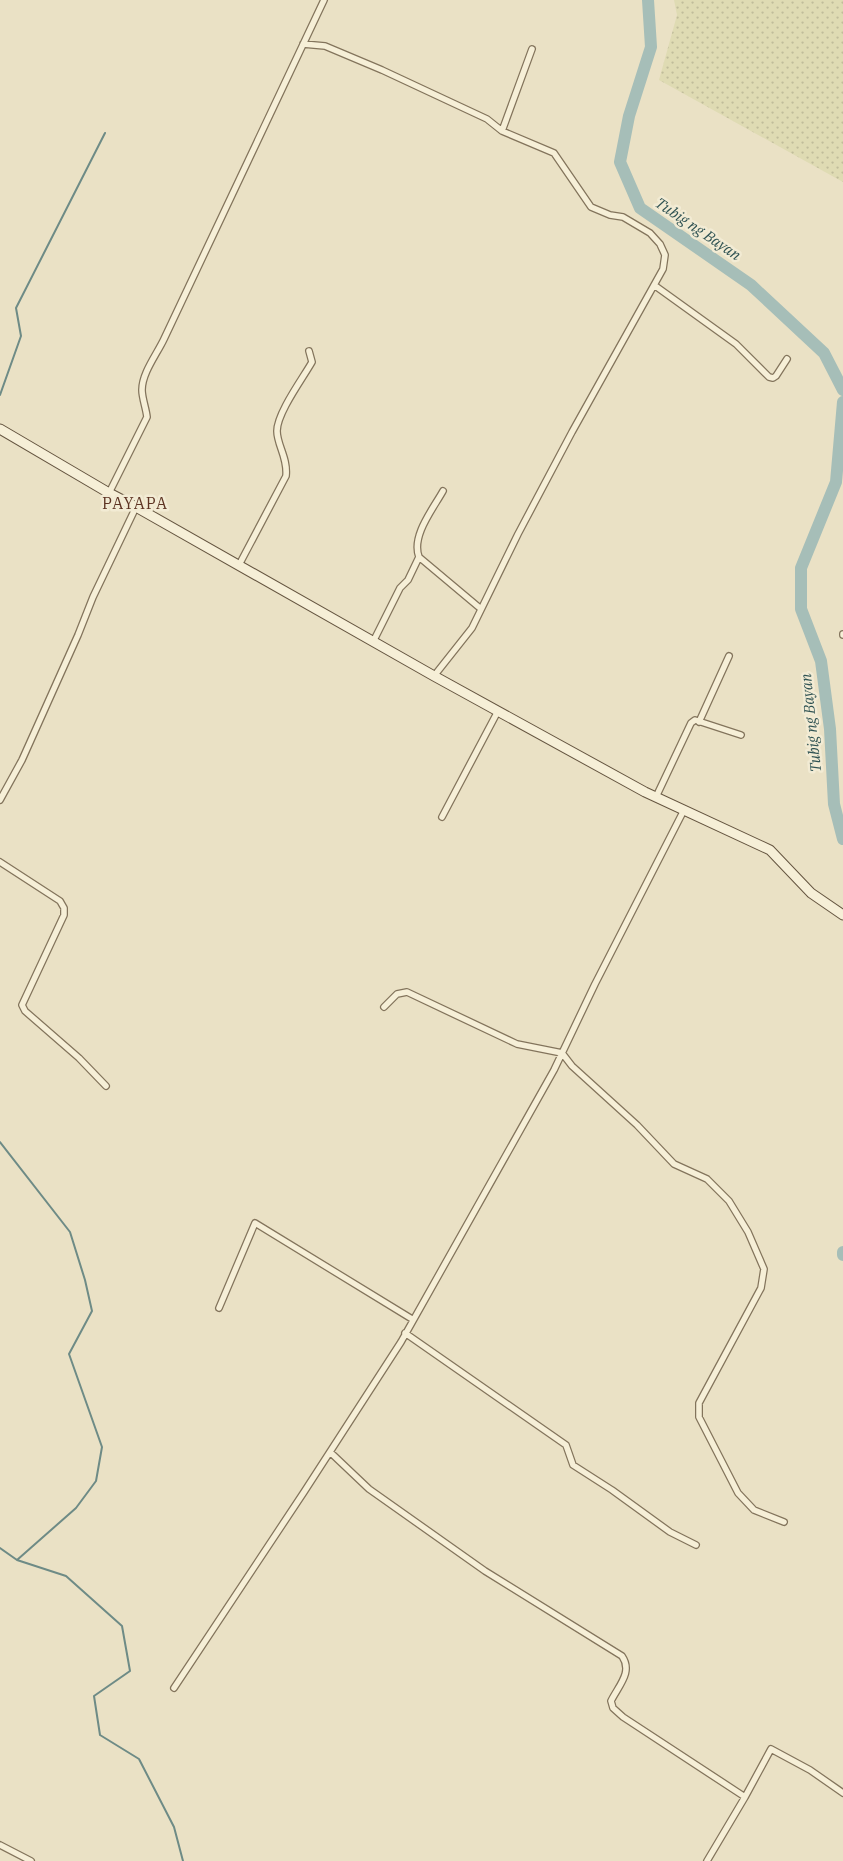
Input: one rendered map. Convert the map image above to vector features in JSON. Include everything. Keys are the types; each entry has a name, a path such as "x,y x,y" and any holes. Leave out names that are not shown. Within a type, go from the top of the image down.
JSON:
{"main road":[{"path":"0,429 109,493 239,564 498,711 656,797 770,850 811,893 843,915"}],"street":[{"path":"109,493 147,417 142,390 146,374 324,0"},
{"path":"303,44 325,46 382,70 488,119 502,131 554,153 591,207 610,215 623,217 650,233 660,244 665,256 663,269 572,432 472,628 434,676"},
{"path":"502,131 532,49"},
{"path":"654,285 736,344 769,377 776,376 787,359"},
{"path":"239,564 286,476 287,467 277,432 279,419 312,362 309,351"},
{"path":"443,491 419,535 417,550 419,557 481,609"},
{"path":"0,800 22,760 93,597 136,507"},
{"path":"374,640 400,588 408,580 419,557"},
{"path":"699,722 729,656"},
{"path":"442,817 498,711"},
{"path":"656,797 691,723 695,720 741,735"},
{"path":"174,1688 330,1452 405,1333 562,1053 684,810"},
{"path":"0,862 60,901 64,908 64,915 22,1005 25,1011 79,1058 106,1086"},
{"path":"384,1007 396,994 407,992 516,1044 562,1053 572,1066 637,1125 674,1164 707,1179 728,1201 748,1232 764,1269 761,1288 698,1403 699,1417 738,1493 754,1510 784,1522"},
{"path":"220,1308 256,1223 412,1319"},
{"path":"405,1333 566,1445 573,1465 612,1490 670,1532 696,1545"},
{"path":"330,1452 369,1489 485,1571 622,1656 628,1664 626,1674 611,1701 613,1708 623,1717 745,1797"},
{"path":"707,1861 771,1749 810,1770 843,1793"},
{"path":"0,1846 31,1861"}],"shaded area":[{"path":"674,0 843,0 843,182 659,80 677,15"}],"waterway":[{"name":"Tubig ng Bayan","path":"648,0 651,47 629,116 620,162 640,208 751,285 824,353 843,390"},
{"path":"0,395 21,336 16,308 105,133"},
{"name":"Tubig ng Bayan","path":"843,402 836,482 801,568 801,609 821,661 830,729 834,804 843,839"},
{"path":"0,1142 70,1232 85,1280 92,1311 69,1354 102,1447 96,1481 76,1508 17,1560"},
{"path":"0,1548 17,1560 66,1576 122,1626 130,1671 94,1696 100,1735 139,1759 174,1827 183,1861"}],"district":[{"name":"PAYAPA","path":"135,503"}]}
